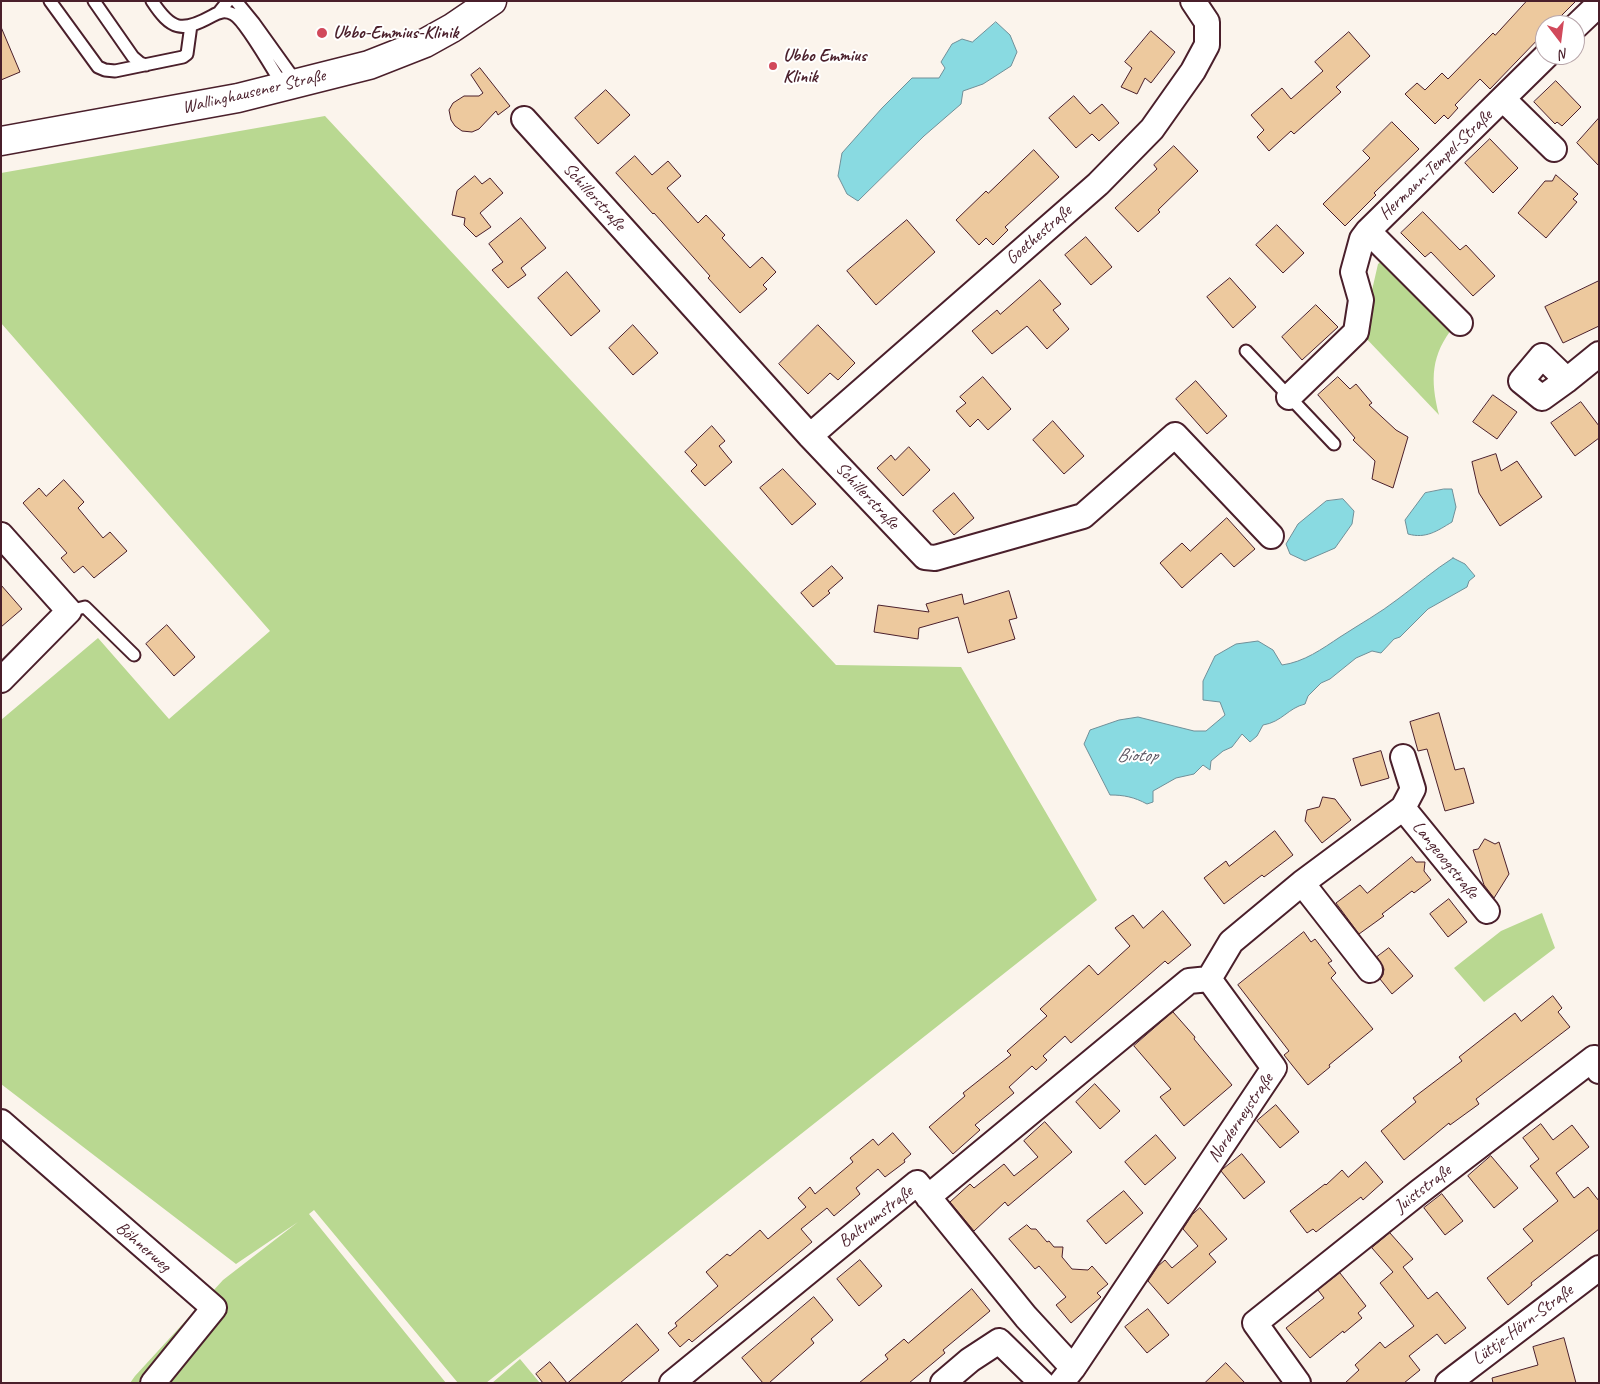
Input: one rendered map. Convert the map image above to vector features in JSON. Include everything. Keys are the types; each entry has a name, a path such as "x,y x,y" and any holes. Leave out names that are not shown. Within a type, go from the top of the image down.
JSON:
{"street":[{"name":"Wallinghausener Straße","path":"1,141 238,98 369,65 425,42 452,28 492,1"},
{"name":"Goethestraße","path":"810,436 1098,184 1152,129 1192,71 1207,45 1207,22 1193,1"},
{"path":"1585,17 1599,4"},
{"name":"Hermann-Tempel-Straße","path":"1289,397 1356,332 1362,300 1353,272 1362,239 1537,65"},
{"name":"Hermann-Tempel-Straße","path":"1503,98 1554,149"},
{"name":"Schillerstraße","path":"524,119 810,436 925,557 935,558 1083,516 1174,435 1271,536"},
{"name":"Hermann-Tempel-Straße","path":"1368,231 1460,323"},
{"path":"1568,380 1599,354"},
{"path":"1,535 69,611 1,680"},
{"name":"Langeoogstraße","path":"1209,978 1231,942 1302,883 1403,808 1413,789 1403,757"},
{"name":"Langeoogstraße","path":"1403,808 1487,911"},
{"path":"1302,883 1370,970"},
{"path":"928,1197 1189,981 1209,978"},
{"name":"Norderneystraße","path":"1067,1375 1274,1068 1209,978"},
{"name":"Juiststraße","path":"1298,1383 1255,1323 1427,1186 1596,1065"},
{"name":"Böhnerweg","path":"1,1122 214,1308 153,1383"},
{"name":"Baltrumstraße","path":"672,1383 917,1184 1026,1317 1067,1375"},
{"name":"Lüttje-Hörn-Straße","path":"1448,1383 1599,1268"},
{"path":"943,1383 970,1360 999,1341 1026,1317"},
{"path":"999,1341 1042,1383"}],"lane":[{"path":"50,1 98,66 105,70 115,71 182,57 187,54 191,25"},
{"path":"94,1 133,57 146,65"},
{"path":"152,1 162,16 173,25 182,27 191,25 220,11 228,1"},
{"path":"236,1 254,23 290,85"},
{"path":"220,11 236,15 290,85"},
{"path":"1246,352 1334,444"},
{"path":"69,611 85,607 134,655"}],"green space":[{"path":"325,116 836,665 961,667 1097,900 486,1383 458,1383 314,1210 309,1214 446,1383 130,1383 223,1280 298,1222 236,1264 1,1084 1,720 98,638 169,719 270,631 1,323 1,173"},
{"path":"1387,257 1454,326 1441,347 1434,368 1434,390 1439,415 1362,334 1378,264"},
{"path":"1542,913 1555,948 1484,1002 1454,968 1501,931"},
{"path":"520,1359 540,1383 492,1383"}],"water":[{"path":"996,22 1010,35 1017,52 1011,66 983,84 963,91 961,104 924,136 858,201 847,194 838,176 842,153 912,78 939,78 945,68 941,62 952,44 962,39 972,42"},
{"path":"1452,489 1456,507 1452,522 1426,535 1408,534 1405,520 1425,493"},
{"path":"1343,499 1354,511 1352,524 1335,548 1305,561 1290,554 1286,544 1298,524 1326,501"},
{"name":"Biotop","path":"1453,558 1465,564 1475,576 1469,581 1467,587 1428,609 1381,653 1372,651 1356,658 1330,679 1321,683 1308,696 1305,704 1275,721 1263,725 1257,736 1250,742 1242,734 1232,747 1223,751 1211,761 1210,770 1203,765 1194,774 1176,778 1153,791 1153,802 1147,804 1129,797 1110,795 1084,744 1090,730 1119,720 1138,717 1194,731 1206,731 1225,715 1220,702 1203,700 1203,681 1215,656 1236,644 1258,641 1273,650 1282,665 1305,658 1384,609"}],"building":[{"path":"1527,1 1576,1 1562,15 1535,15 1535,42 1490,89 1480,79 1455,105 1458,108 1448,119 1444,115 1435,124 1405,94 1417,83 1425,90 1442,73 1448,79 1493,33 1495,35"},
{"path":"1,27 20,72 1,80"},
{"path":"1151,31 1175,52 1151,83 1145,78 1137,94 1121,87 1132,68 1125,62"},
{"path":"1349,32 1370,56 1336,87 1341,92 1294,134 1291,131 1269,151 1257,137 1264,130 1251,115 1282,88 1291,99 1323,71 1315,62"},
{"path":"480,68 510,106 498,115 496,111 479,129 472,132 462,131 451,120 449,110 453,103 464,96 479,96 483,93 471,75"},
{"path":"1556,81 1581,107 1562,126 1557,122 1555,124 1534,102"},
{"path":"606,90 630,115 598,144 575,118"},
{"path":"1074,96 1090,114 1102,104 1119,123 1099,141 1092,134 1076,148 1049,118"},
{"path":"1599,118 1599,166 1577,143"},
{"path":"1392,122 1419,149 1374,193 1376,195 1345,226 1323,204 1370,158 1363,151"},
{"path":"1490,139 1518,168 1493,193 1465,163"},
{"path":"1174,146 1198,171 1158,210 1160,212 1138,232 1115,208 1157,169 1154,165"},
{"path":"1034,150 1059,177 1005,227 1008,230 993,245 986,238 979,245 956,220 986,191 988,193"},
{"path":"635,156 652,175 668,161 681,176 667,188 698,223 706,215 725,235 722,238 750,268 762,257 776,272 763,285 767,289 740,313 708,278 710,276 616,173"},
{"path":"1556,175 1578,194 1573,199 1577,202 1546,238 1518,213 1545,181 1552,181"},
{"path":"475,176 482,184 490,178 503,193 480,213 491,227 476,237 464,225 465,218 452,215 457,191"},
{"path":"1423,212 1460,250 1466,245 1495,276 1473,296 1431,252 1425,257 1401,233"},
{"path":"521,218 546,248 521,268 526,275 508,288 492,270 503,262 489,244"},
{"path":"907,220 935,252 876,305 847,271"},
{"path":"1277,225 1304,253 1283,273 1256,245"},
{"path":"1086,237 1112,267 1091,285 1065,255"},
{"path":"567,272 600,311 571,336 538,298"},
{"path":"1230,278 1256,307 1233,328 1207,297"},
{"path":"1040,280 1061,304 1053,310 1069,329 1047,349 1027,326 992,354 972,331 997,310 1000,314"},
{"path":"1599,281 1599,326 1563,343 1545,307"},
{"path":"1316,305 1338,327 1302,360 1282,337"},
{"path":"633,325 658,353 633,375 609,348"},
{"path":"818,325 855,363 838,380 830,373 808,394 779,364"},
{"path":"983,377 1011,409 988,430 978,419 970,427 956,411 966,403 960,397"},
{"path":"1338,377 1350,389 1356,384 1372,403 1369,405 1396,430 1408,437 1393,488 1372,479 1375,461 1353,440 1355,438 1318,395"},
{"path":"1196,381 1227,416 1207,434 1176,399"},
{"path":"1493,395 1517,412 1497,439 1473,422"},
{"path":"1581,402 1599,426 1599,438 1575,456 1551,423"},
{"path":"1053,421 1084,456 1064,474 1033,440"},
{"path":"712,426 725,441 719,446 732,462 705,486 691,471 697,465 685,452"},
{"path":"909,447 930,470 903,496 877,468 891,455 895,460"},
{"path":"1496,454 1501,471 1517,461 1542,497 1500,526 1479,493 1472,462"},
{"path":"783,469 816,504 792,525 760,488"},
{"path":"64,480 84,502 78,508 103,538 110,532 127,551 94,578 83,566 74,573 61,558 67,553 23,503 39,488 46,496"},
{"path":"954,493 974,518 954,535 933,511"},
{"path":"1227,518 1255,549 1234,567 1221,553 1182,588 1160,563 1182,543 1190,551"},
{"path":"832,566 843,578 828,591 830,593 813,607 801,593"},
{"path":"1,585 22,609 1,627"},
{"path":"1009,591 1017,618 1009,620 1015,639 968,653 958,617 919,628 918,639 874,632 878,605 929,612 926,604 962,594 964,604"},
{"path":"167,625 195,657 174,676 146,644"},
{"path":"1439,713 1455,770 1464,768 1474,803 1445,811 1427,749 1418,751 1410,722"},
{"path":"1381,751 1389,778 1361,786 1353,759"},
{"path":"1323,797 1335,799 1351,820 1322,843 1305,821 1307,810 1319,807"},
{"path":"1275,831 1293,855 1264,877 1262,875 1224,904 1204,878 1226,861 1229,866"},
{"path":"1485,839 1495,844 1499,842 1509,874 1494,898 1484,885 1473,850 1478,849"},
{"path":"1412,857 1416,862 1425,862 1424,871 1431,880 1414,893 1412,891 1382,914 1384,916 1359,934 1336,903 1360,885 1367,893"},
{"path":"1449,899 1467,922 1448,937 1430,914"},
{"path":"1163,911 1191,945 1168,964 1165,961 1071,1043 1065,1036 1043,1056 1047,1060 1036,1070 1032,1066 1009,1087 1014,1093 975,1125 980,1130 953,1154 929,1127 965,1096 963,1093 1011,1055 1007,1051 1047,1016 1040,1009 1089,965 1098,975 1130,946 1115,928 1133,915 1143,928"},
{"path":"1304,932 1311,942 1315,939 1332,961 1328,963 1336,973 1331,978 1373,1029 1308,1085 1284,1055 1289,1051 1238,985"},
{"path":"1389,948 1413,976 1392,994 1380,979 1384,969 1377,957"},
{"path":"1553,996 1562,1008 1558,1012 1570,1027 1476,1099 1479,1104 1450,1125 1449,1123 1404,1160 1381,1131 1416,1102 1413,1098 1462,1061 1459,1057 1515,1013 1521,1021"},
{"path":"1173,1012 1232,1085 1184,1126 1160,1097 1171,1089 1134,1046"},
{"path":"1095,1084 1120,1111 1100,1129 1076,1102"},
{"path":"1276,1105 1299,1132 1280,1148 1257,1121"},
{"path":"1045,1122 1072,1152 1008,1206 1005,1202 974,1231 950,1202 970,1184 974,1188 1004,1164 1014,1176 1038,1157 1024,1141"},
{"path":"1541,1124 1553,1140 1572,1125 1589,1147 1556,1173 1574,1198 1588,1187 1599,1201 1599,1229 1531,1283 1532,1285 1508,1305 1487,1278 1533,1241 1523,1229 1558,1201 1530,1166 1539,1159 1523,1138"},
{"path":"893,1133 911,1154 904,1160 905,1162 885,1177 878,1169 856,1188 860,1194 834,1216 827,1208 801,1229 812,1242 692,1342 689,1339 680,1347 668,1333 677,1326 675,1323 718,1286 706,1272 727,1254 730,1256 760,1230 768,1239 806,1207 798,1198 810,1187 815,1194 853,1162 850,1158 873,1139 878,1145"},
{"path":"1156,1135 1176,1158 1145,1185 1125,1162"},
{"path":"1242,1154 1265,1182 1244,1199 1221,1171"},
{"path":"1491,1156 1518,1188 1494,1208 1468,1176"},
{"path":"1366,1162 1383,1182 1363,1200 1361,1197 1316,1232 1313,1229 1307,1233 1290,1211 1326,1185 1342,1170 1348,1177"},
{"path":"1124,1191 1143,1213 1106,1244 1087,1221"},
{"path":"1442,1194 1463,1221 1445,1235 1424,1208"},
{"path":"1200,1208 1227,1239 1209,1254 1216,1262 1168,1304 1148,1281 1158,1266 1165,1260 1172,1268 1198,1246 1183,1229 1192,1215"},
{"path":"1027,1225 1031,1229 1036,1229 1054,1247 1063,1247 1062,1257 1072,1269 1088,1270 1092,1266 1108,1284 1097,1293 1101,1297 1071,1323 1056,1305 1066,1297 1039,1266 1035,1269 1009,1239"},
{"path":"1390,1233 1413,1259 1403,1267 1428,1299 1437,1292 1466,1328 1445,1344 1437,1334 1409,1356 1420,1370 1404,1383 1345,1383 1359,1370 1355,1365 1380,1342 1385,1348 1414,1326 1380,1283 1393,1272 1372,1248"},
{"path":"860,1260 882,1286 859,1306 837,1279"},
{"path":"1340,1273 1366,1306 1358,1313 1362,1318 1310,1358 1286,1328 1324,1298 1318,1290"},
{"path":"972,1289 990,1311 943,1350 945,1353 909,1383 859,1383 888,1359 885,1355 904,1339 908,1343"},
{"path":"814,1297 833,1320 811,1339 814,1343 769,1383 763,1383 742,1358"},
{"path":"1148,1309 1169,1335 1147,1353 1125,1327"},
{"path":"637,1324 659,1350 620,1383 568,1383"},
{"path":"1564,1338 1576,1383 1493,1383 1492,1378 1538,1365 1533,1347"},
{"path":"550,1362 567,1383 543,1383 536,1374"},
{"path":"1226,1363 1245,1383 1205,1383"}],"place":[{"name":"Ubbo-Emmius-Klinik","path":"322,33"},
{"name":"Ubbo Emmius Klinik","path":"773,66"}]}
